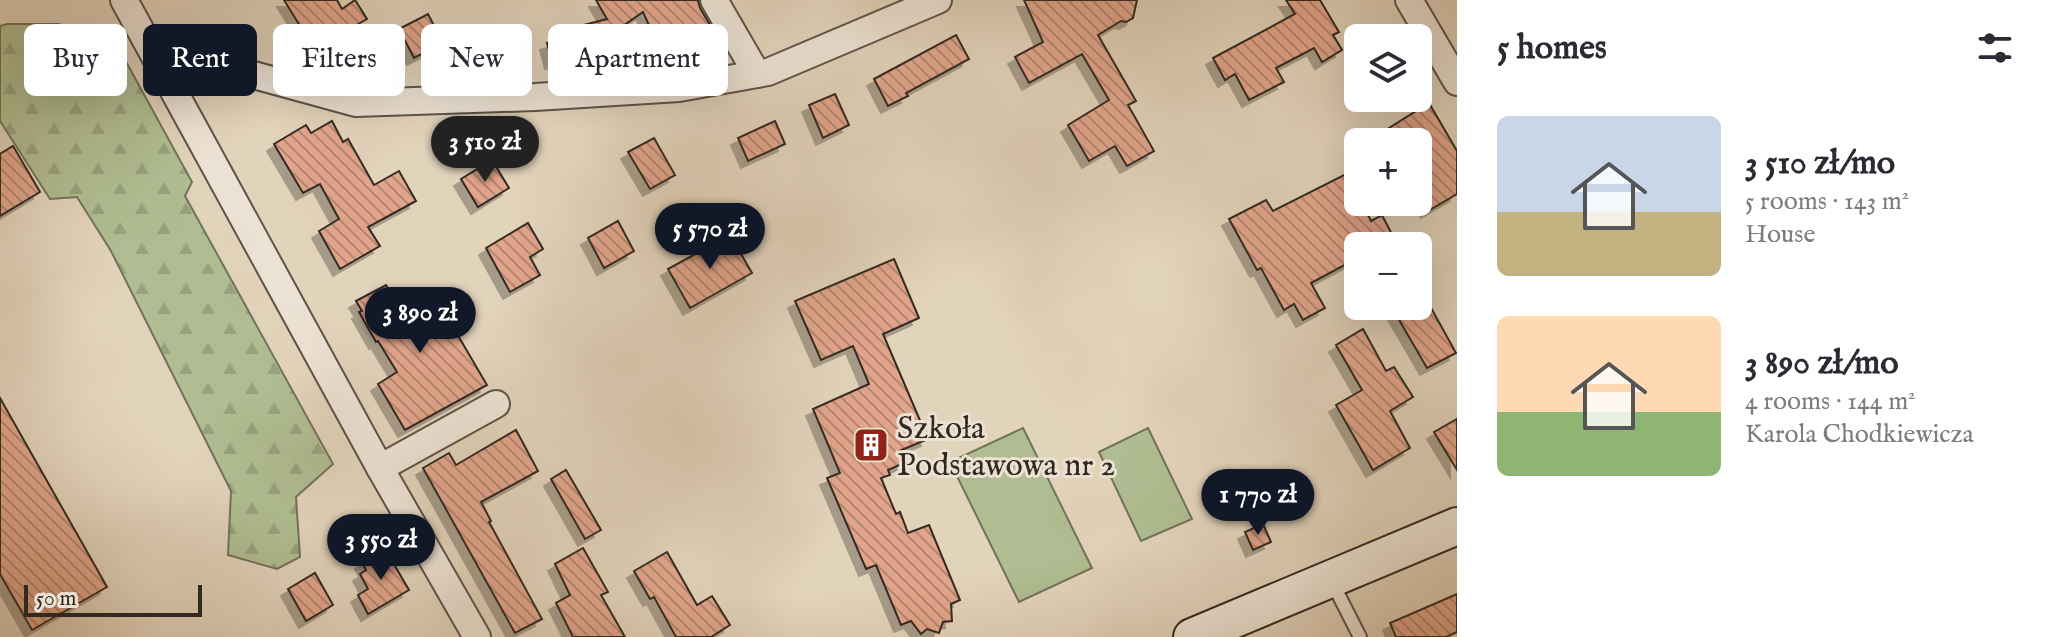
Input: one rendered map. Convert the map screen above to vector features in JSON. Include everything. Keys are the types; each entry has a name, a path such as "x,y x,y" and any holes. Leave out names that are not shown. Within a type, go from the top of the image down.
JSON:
{"street":[{"path":"124,0 143,34"},
{"path":"714,0 757,74"},
{"path":"257,76 356,103 679,88 768,72 936,0"},
{"path":"1409,0 1457,82"},
{"path":"177,96 380,468 477,637"},
{"path":"380,468 496,404"},
{"path":"1192,637 1457,526"}],"lane":[{"path":"1330,579 1360,637"}],"green space":[{"path":"24,24 24,96 127,96 127,63 192,182 185,196 333,464 296,497 300,557 277,569 228,555 231,491 111,251 77,197 50,199 0,121 0,26"},
{"path":"1023,428 1092,568 1019,602 950,462"},
{"path":"1148,428 1192,519 1141,541 1099,452"}],"building":[{"path":"284,0 337,0 342,9 355,0 367,19 358,24 299,24"},
{"path":"596,0 698,0 710,24 648,24 643,12 626,24 588,24 607,19"},
{"path":"1024,0 1137,0 1133,18 1121,21 1098,35 1136,101 1128,105 1154,151 1127,166 1115,146 1089,161 1068,125 1109,100 1082,54 1029,83 1015,57 1043,42"},
{"path":"1286,0 1320,0 1339,32 1333,35 1342,50 1322,62 1314,48 1276,68 1284,82 1249,100 1235,74 1225,80 1213,58 1295,14"},
{"path":"428,14 433,24 421,24 421,54 414,58 405,41 405,26"},
{"path":"956,35 969,59 888,106 874,79"},
{"path":"835,94 849,125 823,138 809,105"},
{"path":"1432,108 1457,151 1457,194 1432,209 1432,128 1389,128 1415,112 1432,112"},
{"path":"332,121 343,142 348,139 374,185 399,171 416,201 368,227 380,246 340,269 319,231 339,219 320,184 303,193 274,144 306,125 311,133"},
{"path":"775,121 785,144 748,161 738,138"},
{"path":"654,138 675,175 650,189 628,152"},
{"path":"13,146 40,192 0,216 0,154"},
{"path":"492,160 509,188 478,207 461,179"},
{"path":"1344,175 1344,216 1369,216 1371,221 1383,216 1391,232 1344,232 1344,265 1311,283 1325,308 1303,320 1294,304 1284,310 1261,268 1257,270 1229,219 1266,200 1273,211"},
{"path":"618,221 634,251 604,268 588,238"},
{"path":"528,223 543,249 530,257 540,275 510,292 486,248"},
{"path":"730,235 752,273 690,308 668,269"},
{"name":"Szkoła Podstawowa nr 2","path":"894,259 919,318 883,334 928,439 899,451 904,463 888,470 890,475 881,478 908,533 929,525 960,600 951,604 952,621 943,622 939,633 927,629 921,634 911,621 901,625 876,565 866,569 827,478 840,473 813,409 869,384 853,346 821,360 795,301"},
{"path":"386,285 400,310 435,290 487,385 405,430 378,384 397,372 376,342 356,301"},
{"path":"1432,310 1456,353 1427,368 1399,320 1432,320"},
{"path":"1363,329 1386,371 1394,367 1413,397 1390,411 1410,448 1373,470 1336,405 1362,390 1336,345"},
{"path":"0,398 107,587 32,630 0,574"},
{"path":"1457,419 1457,470 1434,432"},
{"path":"516,430 538,471 481,502 542,619 515,633 423,468 449,453 456,465"},
{"path":"566,470 601,530 585,539 551,479"},
{"path":"1263,524 1271,542 1253,550 1245,532"},
{"path":"583,548 608,592 601,595 625,637 573,637 556,603 570,595 555,564"},
{"path":"385,549 409,590 368,614 358,595 368,589 360,574 366,570 362,562"},
{"path":"667,552 697,605 712,596 730,625 711,637 676,637 654,597 650,599 634,571"},
{"path":"315,573 333,605 306,621 288,589"},
{"path":"1457,594 1457,632 1446,637 1396,637 1390,623"}],"place":[{"name":"Szkoła Podstawowa nr 2","path":"871,445"}]}
